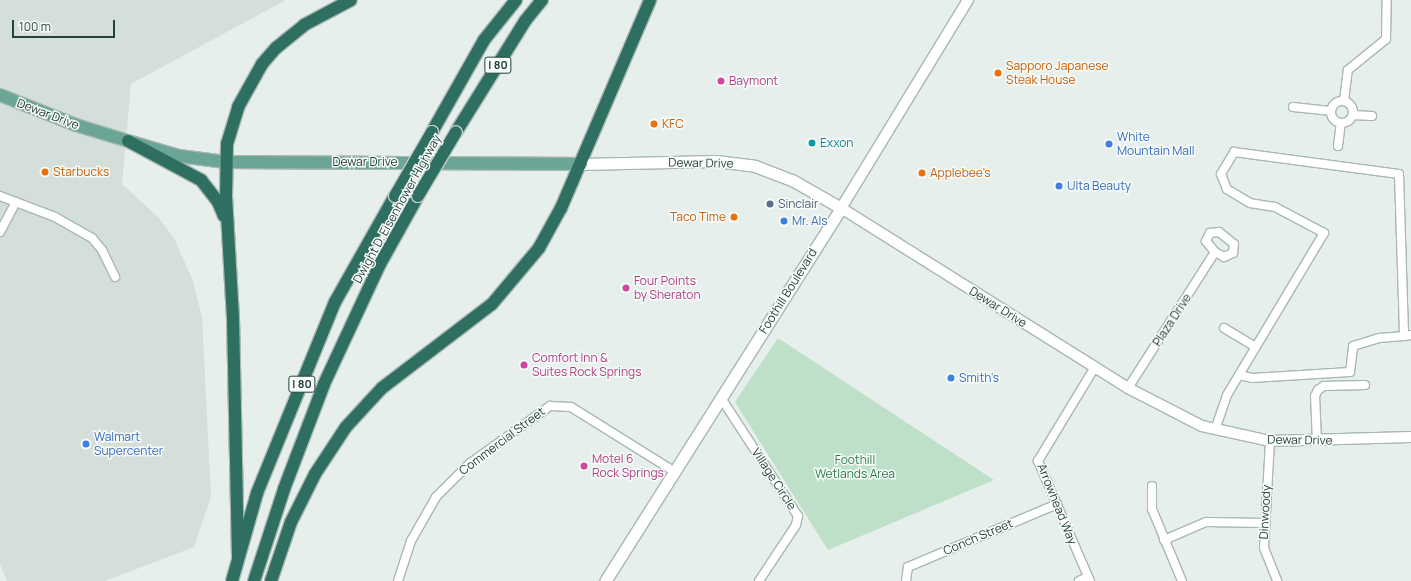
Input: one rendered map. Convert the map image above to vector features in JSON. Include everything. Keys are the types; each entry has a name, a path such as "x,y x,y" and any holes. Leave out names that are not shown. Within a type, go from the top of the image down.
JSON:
{"highway":[{"path":"238,556 233,318 227,225 227,144 238,107 262,64 281,43 304,25 351,0"},
{"name":"Dwight D. Eisenhower Highway","path":"232,581 257,493 335,302 484,40 516,0"},
{"name":"Dwight D. Eisenhower Highway","path":"254,581 284,489 324,384 380,264 456,132 525,22 542,0"},
{"path":"271,581 291,522 315,474 346,427 382,388 492,304 516,278 539,248 581,164 650,0"},
{"path":"128,141 201,180 218,202 227,225"}],"main road":[{"name":"Dewar Drive","path":"0,95 128,141 179,156 226,162 581,164 716,161 755,166 792,180 841,208"},
{"name":"Foothill Boulevard","path":"605,581 841,208"}],"street":[{"name":"Foothill Boulevard","path":"841,208 968,0"},
{"path":"1344,101 1348,70 1386,39 1387,0"},
{"path":"1330,111 1336,102 1344,101 1350,104 1353,115"},
{"path":"1293,107 1330,111"},
{"path":"1330,111 1334,120 1341,123 1348,121 1353,115"},
{"path":"1353,115 1372,116"},
{"path":"1338,146 1341,123"},
{"path":"1215,430 1224,400 1324,233 1275,207 1250,204 1228,189 1222,174 1234,152 1399,174 1407,336 1380,338 1352,347 1350,372 1318,376 1252,378 1239,375"},
{"path":"0,196 55,217 92,238 102,250 115,277"},
{"path":"0,232 16,202"},
{"name":"Dewar Drive","path":"841,208 1128,388 1181,418 1215,430 1270,441 1317,441 1411,437"},
{"name":"Plaza Drive","path":"1128,388 1215,252"},
{"path":"1224,328 1256,347"},
{"name":"Arrowhead Way","path":"1089,579 1038,461 1095,367"},
{"path":"1317,441 1315,396 1318,390 1324,386 1365,385"},
{"name":"Village Circle","path":"721,398 798,516 796,525 760,581"},
{"name":"Commercial Street","path":"398,581 411,541 436,497 469,464 550,406 571,407 675,472"},
{"name":"Dinwoody","path":"1270,441 1264,523 1264,548 1277,581"},
{"path":"1152,486 1152,509 1182,581"},
{"name":"Conch Street","path":"906,578 908,567 1056,504"},
{"path":"1164,540 1206,522 1264,523"},
{"path":"1079,581 1089,579"}],"shaded area":[{"path":"0,0 286,0 131,84 122,184 158,217 174,238 193,281 202,317 211,497 194,547 105,581 7,581 0,564"}],"green space":[{"name":"Foothill Wetlands Area","path":"778,338 994,480 828,550 735,402"}],"place":[{"name":"Sapporo Japanese Steak House","path":"998,73"},
{"name":"Baymont","path":"721,81"},
{"name":"KFC","path":"654,124"},
{"name":"Exxon","path":"812,143"},
{"name":"White Mountain Mall","path":"1109,144"},
{"name":"Starbucks","path":"45,172"},
{"name":"Applebee's","path":"922,173"},
{"name":"Ulta Beauty","path":"1059,186"},
{"name":"Sinclair","path":"770,204"},
{"name":"Taco Time","path":"734,217"},
{"name":"Mr. Als","path":"784,221"},
{"name":"Four Points by Sheraton","path":"626,288"},
{"name":"Comfort Inn & Suites Rock Springs","path":"524,365"},
{"name":"Smith's","path":"951,378"},
{"name":"Walmart Supercenter","path":"86,444"},
{"name":"Motel 6 Rock Springs","path":"584,466"}]}
